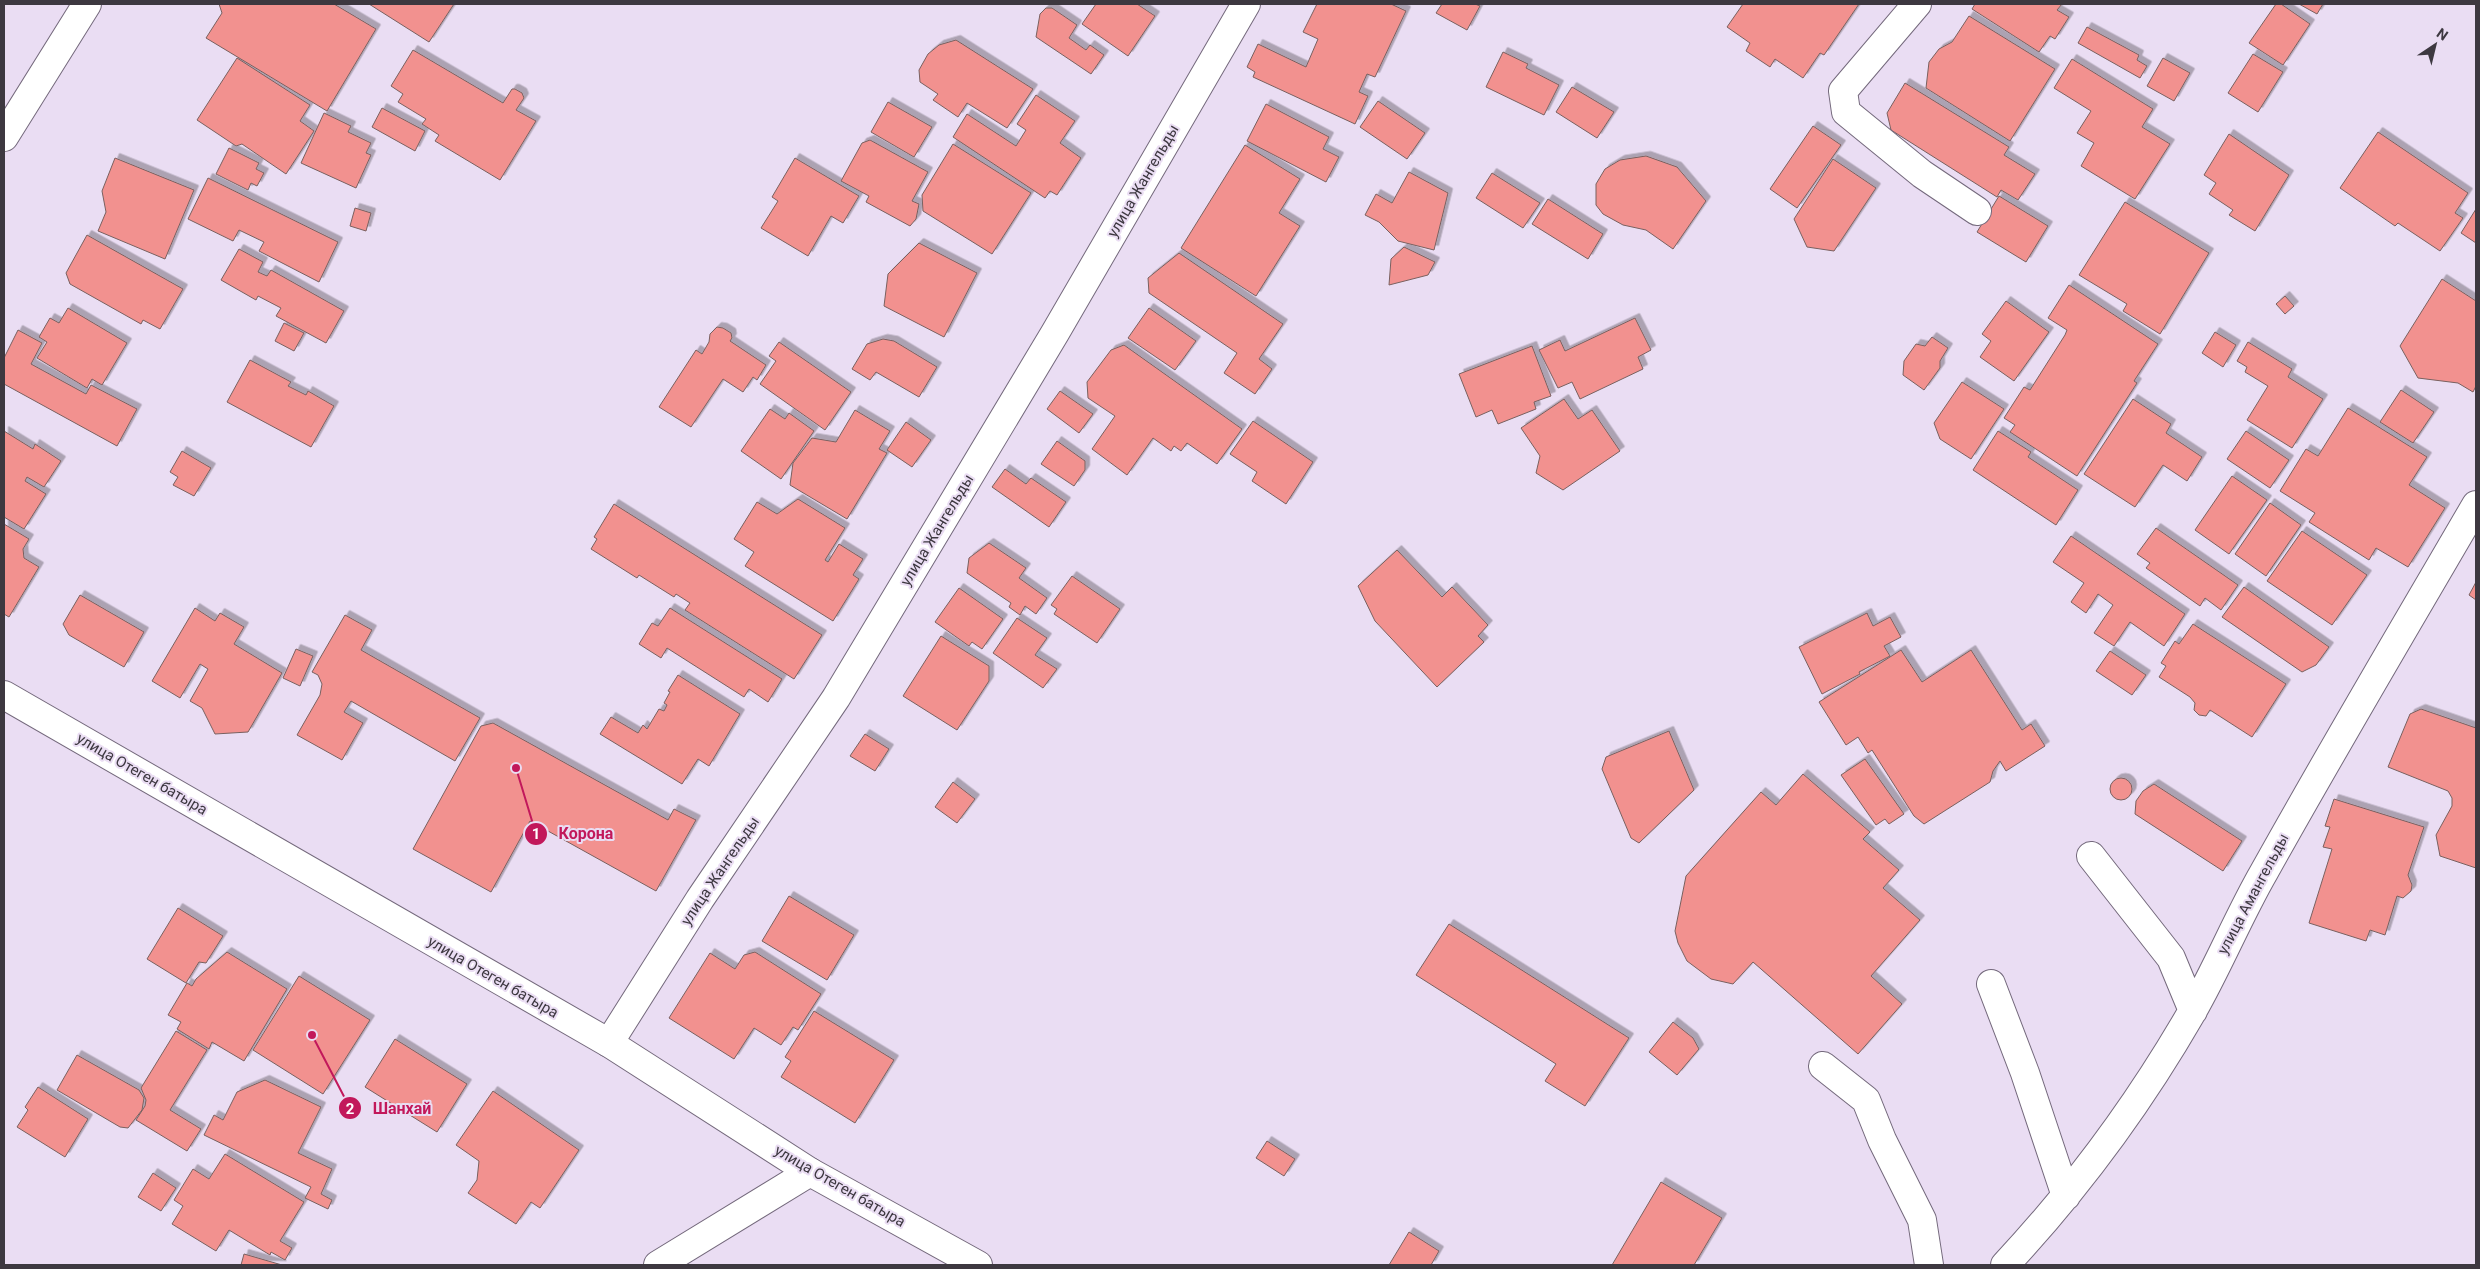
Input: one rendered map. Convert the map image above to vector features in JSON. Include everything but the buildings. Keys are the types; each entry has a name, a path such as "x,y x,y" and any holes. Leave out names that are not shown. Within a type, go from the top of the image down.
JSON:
{"street":[{"path":"4,137 87,4"},
{"name":"улица Жангельды","path":"609,1043 700,899 836,698 1055,333 1246,4"},
{"path":"1917,4 1843,91 1846,112 1922,174 1977,211"},
{"name":"улица Амангельды","path":"2005,1265 2066,1196 2128,1115 2193,1011 2266,867 2476,505"},
{"name":"улица Отеген батыра","path":"4,695 609,1043 810,1172 978,1265"},
{"path":"2091,856 2171,958 2193,1011"},
{"path":"1991,984 2025,1073 2066,1196"},
{"path":"1823,1066 1866,1100 1882,1140 1922,1220 1929,1265"},
{"path":"658,1265 810,1172"}],"place":[{"name":"Корона","path":"516,768"},
{"name":"Шанхай","path":"312,1035"}]}
